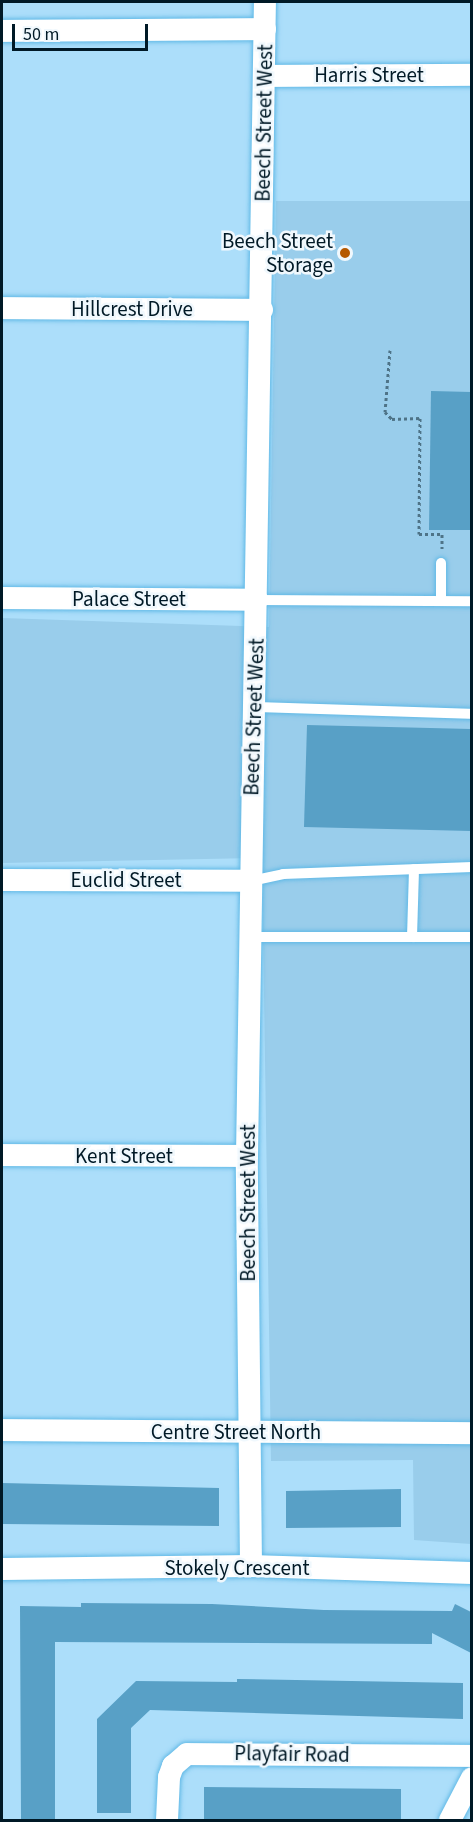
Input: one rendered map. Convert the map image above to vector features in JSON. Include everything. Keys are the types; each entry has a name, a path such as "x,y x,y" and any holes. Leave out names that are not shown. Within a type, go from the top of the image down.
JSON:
{"street":[{"name":"Beech Street West","path":"251,1566 247,1156 250,881 266,75 265,2"},
{"path":"2,31 265,29"},
{"name":"Harris Street","path":"266,75 471,75"},
{"name":"Hillcrest Drive","path":"2,308 262,310"},
{"name":"Palace Street","path":"2,598 257,600"},
{"name":"Euclid Street","path":"2,880 250,881"},
{"name":"Kent Street","path":"2,1155 247,1156"},
{"name":"Centre Street North","path":"2,1430 471,1433"},
{"name":"Stokely Crescent","path":"2,1569 251,1566 471,1573"},
{"name":"Playfair Road","path":"167,1821 168,1777 173,1766 186,1754 471,1756"},
{"path":"450,1821 471,1778"}],"lane":[{"path":"441,563 441,602"},
{"path":"257,600 471,601"},
{"path":"254,707 471,714"},
{"path":"250,881 283,874 471,867"},
{"path":"412,937 414,869"},
{"path":"250,937 471,937"}],"path":[{"path":"390,350 385,412 392,419 420,418 419,534 442,534 441,563"}],"shaded area":[{"path":"276,201 471,201 471,1544 414,1540 413,1460 271,1461 262,858 2,863 2,618 269,627"}],"building":[{"path":"431,391 471,392 471,530 429,530"},
{"path":"307,725 471,729 471,831 304,827"},
{"path":"2,1483 219,1488 219,1526 2,1524"},
{"path":"401,1489 401,1527 286,1528 286,1491"},
{"path":"81,1603 212,1604 324,1610 452,1611 455,1604 471,1612 471,1653 432,1633 432,1644 55,1642 55,1821 21,1821 20,1606 81,1607"},
{"path":"237,1679 463,1683 463,1719 150,1710 131,1728 131,1813 97,1813 97,1719 136,1681 237,1682"},
{"path":"204,1787 401,1789 401,1821 204,1821"}],"place":[{"name":"Beech Street Storage","path":"345,253"}]}
